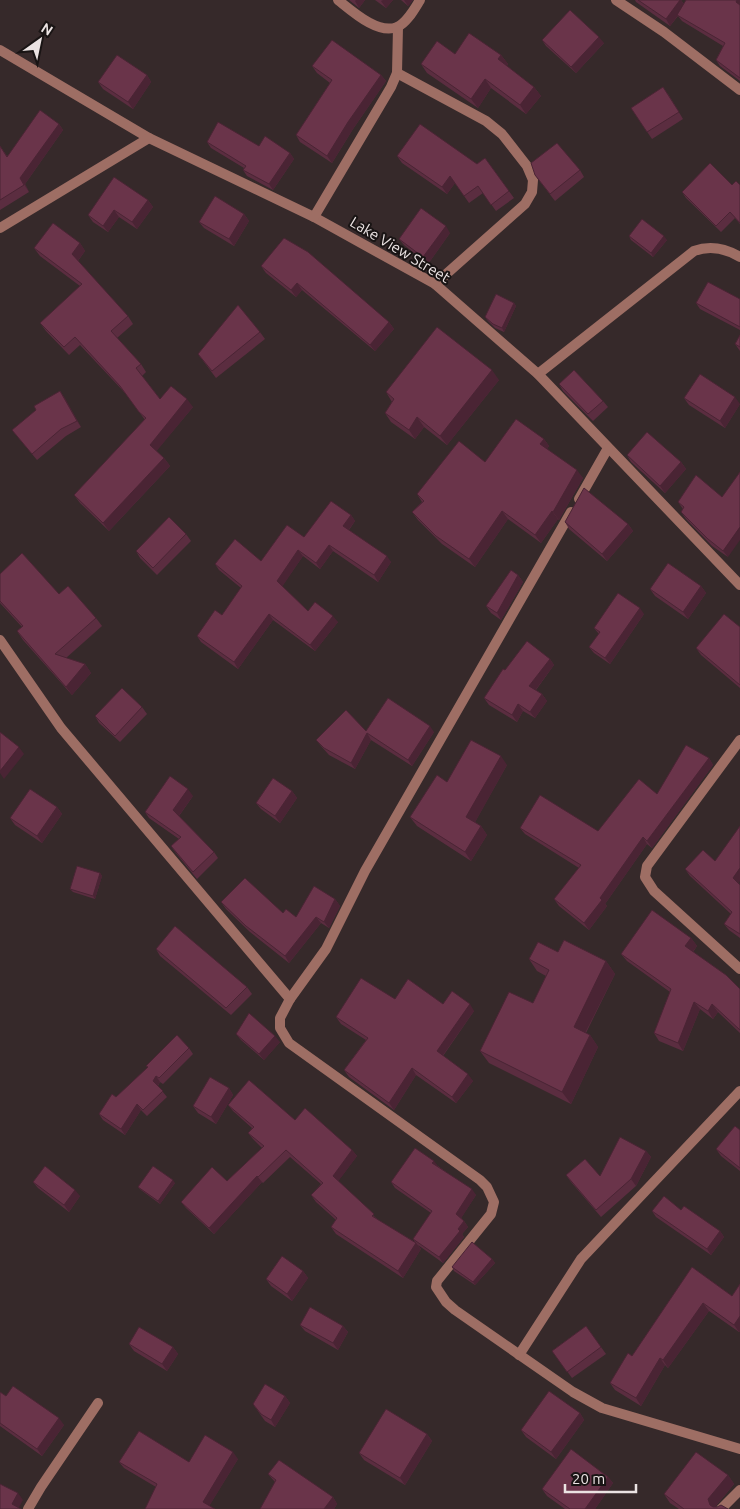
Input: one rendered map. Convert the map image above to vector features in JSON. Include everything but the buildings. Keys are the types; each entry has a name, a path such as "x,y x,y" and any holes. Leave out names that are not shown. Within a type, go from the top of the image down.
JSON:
{"street":[{"path":"338,0 365,21 387,28 398,27 410,15 420,0"},
{"path":"616,0 664,32 740,90"},
{"path":"314,217 391,87 397,73 398,27"},
{"name":"Lake View Street","path":"0,50 149,138 314,217 435,284 538,374 740,586"},
{"path":"397,73 486,121 502,134 527,166 533,180 532,192 525,204 435,284"},
{"path":"0,228 149,138"},
{"path":"538,374 694,251 701,248 716,248 730,251 740,257"},
{"path":"608,448 365,872 326,949 290,998 280,1018 280,1028 289,1043 480,1180 487,1187 494,1202 491,1214 440,1276 436,1287 446,1302 573,1392 602,1408 740,1449"},
{"path":"0,640 61,728 290,998"},
{"path":"740,740 647,866 645,877 654,891 740,969"},
{"path":"519,1355 581,1259 740,1092"},
{"path":"28,1509 98,1403"},
{"path":"721,1509 740,1490"}]}
